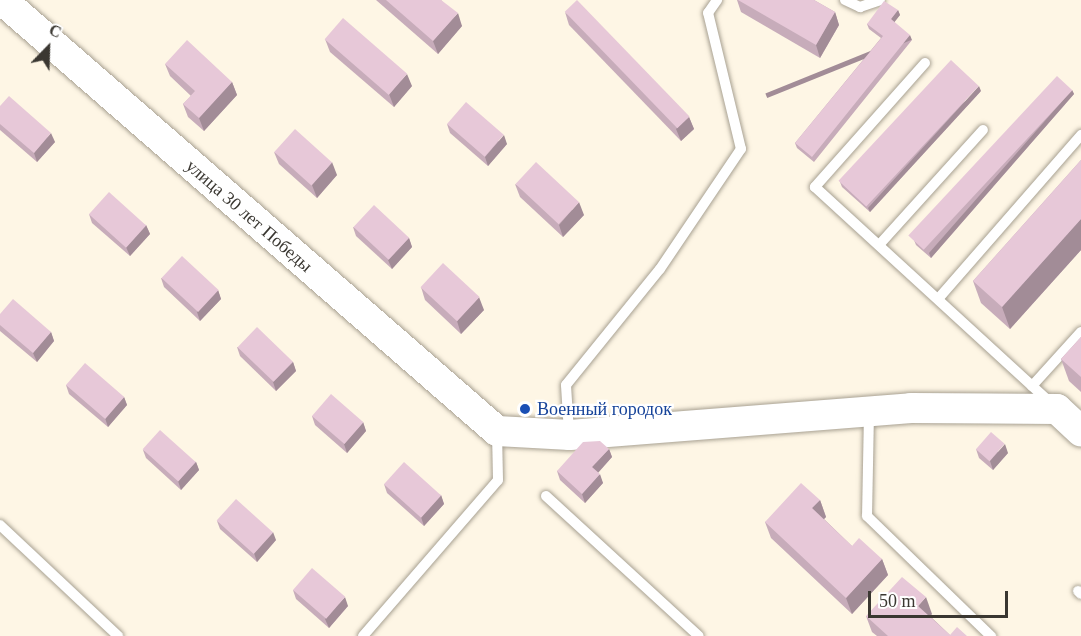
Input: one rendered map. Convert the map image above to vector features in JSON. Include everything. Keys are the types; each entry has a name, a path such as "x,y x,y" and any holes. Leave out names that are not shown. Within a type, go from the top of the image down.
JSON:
{"street":[{"name":"улица 30 лет Победы","path":"2,0 497,431"},
{"path":"497,431 570,435 912,408 1057,409 1081,431"}],"lane":[{"path":"570,435 566,385 660,269 741,150 708,13 717,0"},
{"path":"845,0 860,7 880,0"},
{"path":"925,63 815,187 1057,409"},
{"path":"879,245 983,130"},
{"path":"938,299 1081,135"},
{"path":"1032,386 1081,332"},
{"path":"869,411 867,516 992,636"},
{"path":"363,636 498,480 497,431"},
{"path":"546,496 699,636"},
{"path":"0,525 118,636"}],"building":[{"path":"386,0 441,0 458,13 433,41"},
{"path":"577,0 690,117 677,128 565,12"},
{"path":"738,0 814,0 835,12 816,45"},
{"path":"884,1 898,10 891,19 910,35 812,157 795,143 883,36 867,24"},
{"path":"343,18 407,74 389,95 325,39"},
{"path":"187,40 232,82 199,118 183,104 195,91 165,64"},
{"path":"951,60 979,86 866,207 838,181"},
{"path":"1057,76 1072,90 924,250 908,235"},
{"path":"9,96 51,133 34,153 0,124 0,106"},
{"path":"466,102 504,135 485,157 447,124"},
{"path":"295,129 332,162 311,185 274,152"},
{"path":"1081,160 1081,219 1002,307 973,281"},
{"path":"536,162 579,202 559,224 516,184"},
{"path":"109,192 146,225 126,248 89,214"},
{"path":"374,205 409,238 389,260 354,227"},
{"path":"182,256 219,290 198,312 162,278"},
{"path":"443,263 480,297 457,321 420,287"},
{"path":"13,299 51,332 33,353 0,325 0,314"},
{"path":"257,327 293,362 274,382 238,347"},
{"path":"1081,337 1081,377 1061,359"},
{"path":"85,363 124,397 105,419 66,385"},
{"path":"331,394 363,422 344,444 312,416"},
{"path":"160,430 196,462 178,481 143,449"},
{"path":"991,432 1005,444 989,461 976,449"},
{"path":"600,441 609,449 592,467 600,474 582,494 557,471 583,442"},
{"path":"404,462 441,495 421,518 384,484"},
{"path":"801,483 820,500 812,508 852,546 859,538 882,559 846,598 765,522"},
{"path":"236,499 273,532 254,554 217,521"},
{"path":"312,568 345,597 326,619 293,590"},
{"path":"902,577 926,597 918,606 950,635 957,627 967,636 888,636 866,616"}],"place":[{"name":"Военный городок","path":"525,409"}]}
